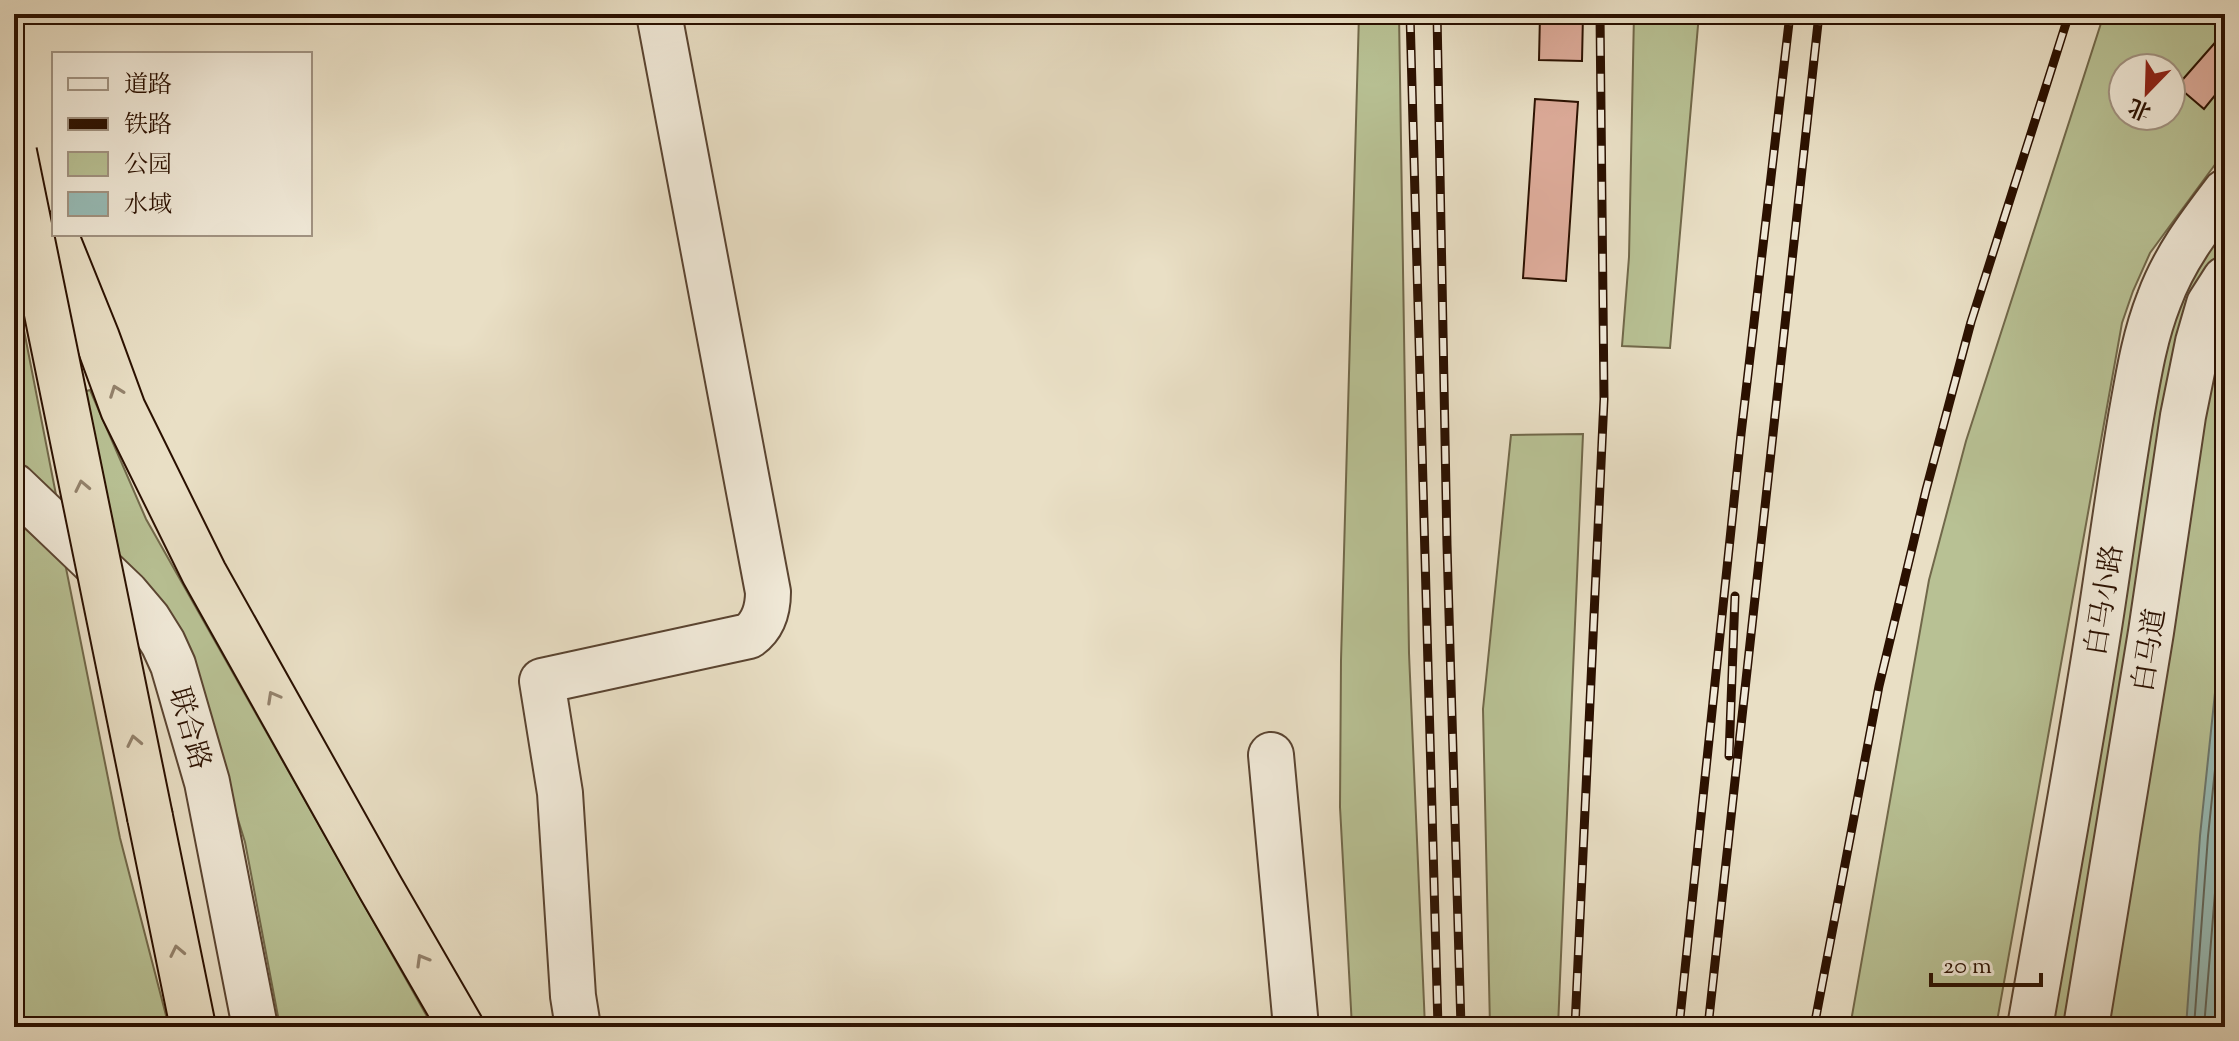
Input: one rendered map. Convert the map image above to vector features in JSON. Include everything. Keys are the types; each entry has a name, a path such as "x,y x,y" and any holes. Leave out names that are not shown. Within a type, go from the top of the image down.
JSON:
{"highway":[{"path":"14,132 52,228"},
{"path":"14,152 193,1027"},
{"path":"55,236 123,409 204,573 461,1027"}],"street":[{"path":"578,1027 573,996 560,793 542,681 749,636 765,616 768,606 768,592 659,14"},
{"name":"白马小路","path":"2030,1027 2143,351 2159,298 2176,263 2189,239 2225,192"},
{"name":"白马道","path":"2086,1027 2183,416 2209,304 2225,279"},
{"name":"联合路","path":"14,486 126,593 148,619 173,665 207,782 255,1027"},
{"path":"1271,755 1296,1027"}],"green space":[{"path":"1359,14 1399,14 1409,653 1425,1027 1352,1027 1340,807 1341,660"},
{"path":"1634,14 1699,14 1670,348 1622,346 1629,257"},
{"path":"2104,14 2225,14 2225,151 2150,253 2122,323 1996,1027 1850,1027 1929,580 1966,441"},
{"path":"2225,226 2225,1027 2049,1027 2159,382 2172,322 2184,287"},
{"path":"14,279 58,505 14,464"},
{"path":"90,390 146,519 433,1027 280,1027 245,842 187,656 154,597 118,554 83,392"},
{"path":"1583,434 1558,1027 1490,1027 1483,709 1511,435"},
{"path":"14,519 65,563 120,838 169,1027 14,1027"}],"water":[{"path":"2225,597 2225,1027 2186,1027 2200,836"}],"building":[{"path":"1540,14 1583,14 1582,61 1539,60"},
{"path":"2220,37 2225,41 2225,83 2204,109 2187,95 2187,75"},
{"path":"1535,99 1578,102 1566,281 1523,278"}],"railway":[{"path":"1410,14 1438,1027"},
{"path":"1437,14 1447,545 1461,1027"},
{"path":"1575,1027 1604,399 1600,14"},
{"path":"1679,1027 1741,434 1790,14"},
{"path":"1708,1027 1819,14"},
{"path":"1814,1027 1879,686 1926,490 1971,322 2069,14"},
{"path":"1729,756 1735,596"}]}
